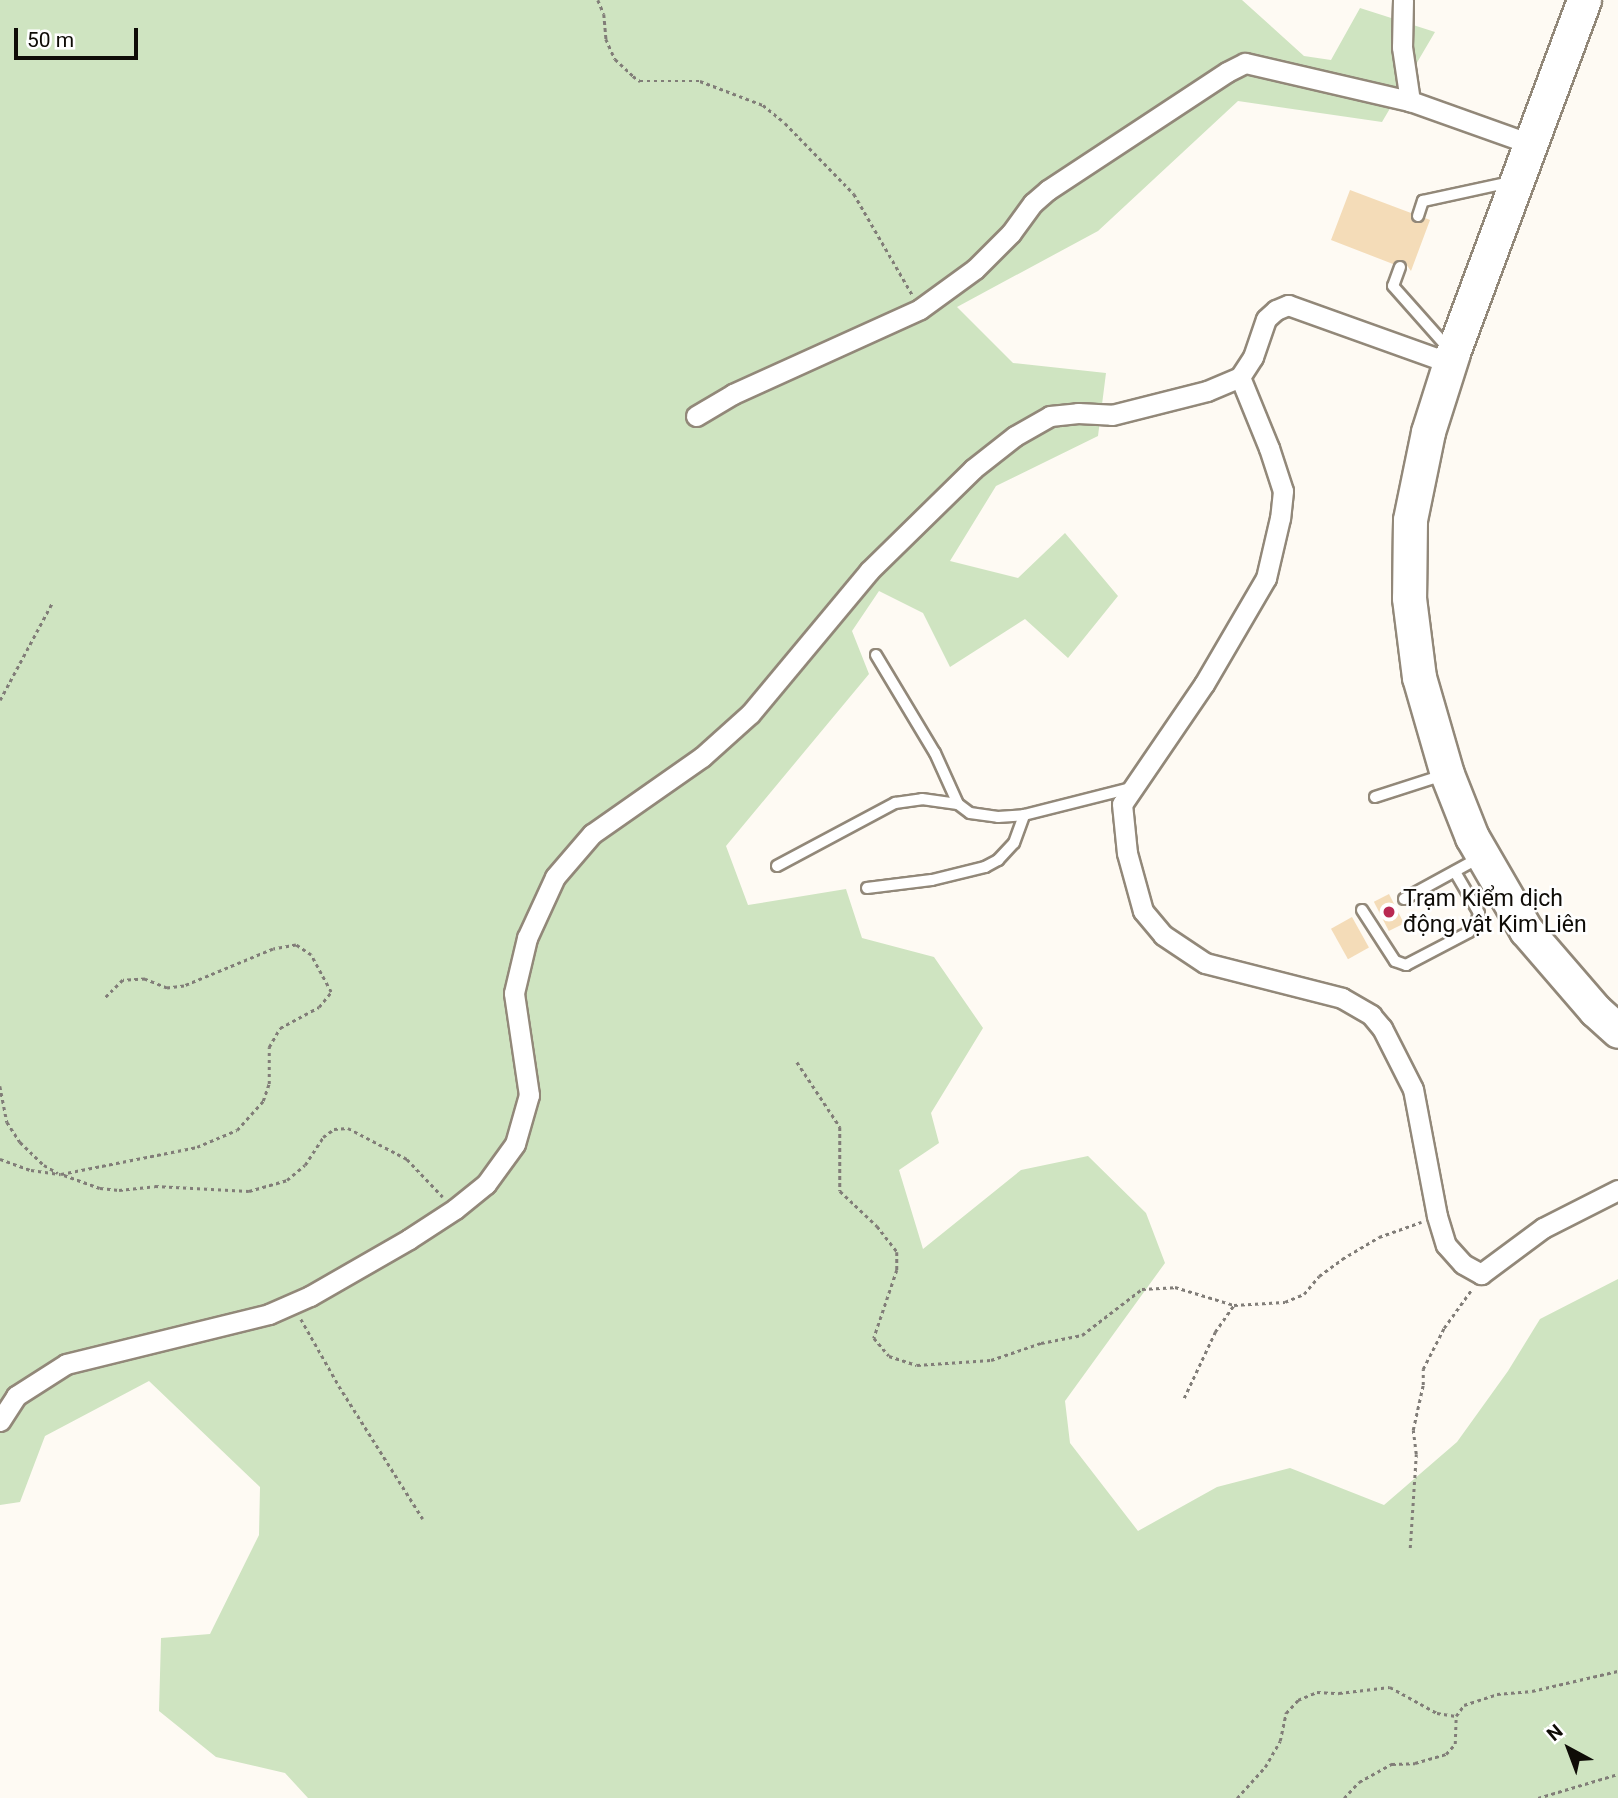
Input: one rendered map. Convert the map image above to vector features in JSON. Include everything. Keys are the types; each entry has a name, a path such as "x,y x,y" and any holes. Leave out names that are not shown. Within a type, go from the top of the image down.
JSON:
{"highway":[{"path":"1584,0 1451,358 1428,432 1410,520 1409,598 1419,677 1447,774 1472,837 1469,864 1595,1010 1618,1031"}],"street":[{"path":"1404,0 1402,47 1410,101"},
{"path":"696,416 733,394 920,309 975,269 1011,233 1033,203 1048,190 1227,72 1245,63 1410,101 1531,144"},
{"path":"0,1421 16,1396 66,1364 269,1314 292,1304 398,1246 456,1209 486,1184 515,1144 529,1095 514,993 527,938 555,877 592,834 702,757 750,714 869,571 973,469 1015,436 1050,416 1078,413 1112,415 1207,391 1240,377 1253,357 1266,319 1276,310 1288,305 1451,358"},
{"path":"1240,377 1283,491 1280,519 1266,578 1204,684 1122,804 1127,853 1143,911 1163,935 1206,963 1342,998 1371,1016 1382,1028 1413,1089 1437,1216 1446,1245 1463,1264 1481,1274 1543,1228 1618,1190"}],"lane":[{"path":"1418,216 1423,201 1517,181"},
{"path":"1400,267 1393,286 1451,358"},
{"path":"876,655 935,752 958,804"},
{"path":"1375,797 1447,774"},
{"path":"777,866 895,803 922,799 958,804 976,816 1024,815 1132,788"},
{"path":"867,888 932,880 985,867 998,860 1014,843 1024,815"},
{"path":"1362,910 1395,961 1406,965 1469,932 1479,913 1469,864 1404,899"}],"path":[{"path":"598,0 604,14 606,39 615,59 633,76 640,80 699,81 763,105 805,142 854,194 920,309"},
{"path":"0,699 52,603"},
{"path":"0,1159 31,1170 61,1174 197,1147 237,1130 263,1101 269,1084 269,1046 279,1028 319,1007 331,992 311,955 296,945 273,949 184,986 167,988 145,979 123,980 105,999"},
{"path":"796,1062 840,1127 840,1191 877,1226 897,1252 897,1270 874,1339 889,1356 917,1365 991,1360 1041,1343 1082,1335 1142,1289 1175,1287 1234,1305 1285,1303 1304,1294 1326,1270 1379,1237 1437,1216"},
{"path":"0,1086 7,1122 20,1142 44,1165 100,1188 119,1190 155,1186 249,1191 287,1180 305,1165 323,1137 334,1129 348,1128 407,1160 456,1209"},
{"path":"1410,1548 1416,1454 1413,1430 1423,1385 1423,1369 1444,1328 1481,1274"},
{"path":"292,1304 339,1386 423,1519"},
{"path":"1184,1398 1215,1332 1234,1305"},
{"path":"1344,1798 1359,1782 1385,1767 1415,1763 1446,1754 1455,1744 1456,1716 1464,1705 1481,1698 1532,1691 1618,1671"},
{"path":"1237,1798 1265,1767 1280,1741 1286,1713 1298,1700 1317,1692 1339,1693 1390,1687 1437,1713 1456,1716"},
{"path":"1538,1798 1618,1774"}],"green space":[{"path":"0,0 1242,0 1304,56 1331,60 1360,8 1435,32 1382,122 1238,101 1098,231 957,307 1013,363 1106,373 1098,436 996,486 950,561 1018,578 1065,533 1118,596 1068,658 1025,619 950,667 923,613 879,591 852,631 869,674 726,846 748,905 846,889 862,938 934,957 983,1028 931,1113 939,1143 899,1170 923,1249 1021,1170 1088,1156 1146,1213 1165,1263 1065,1401 1070,1443 1138,1531 1217,1487 1290,1468 1384,1505 1457,1442 1508,1371 1540,1319 1618,1279 1618,1798 308,1798 285,1773 216,1757 159,1711 161,1638 210,1634 259,1535 260,1487 149,1381 45,1436 20,1502 0,1505"}],"building":[{"path":"1350,190 1411,213 1415,223 1425,218 1430,220 1411,271 1403,260 1393,264 1331,240"},
{"name":"Trạm Kiểm dịch động vật Kim Liên","path":"1389,894 1404,923 1389,931 1374,902"},
{"path":"1352,917 1369,948 1348,959 1331,929"}],"place":[{"name":"Trạm Kiểm dịch động vật Kim Liên","path":"1389,912"}]}
